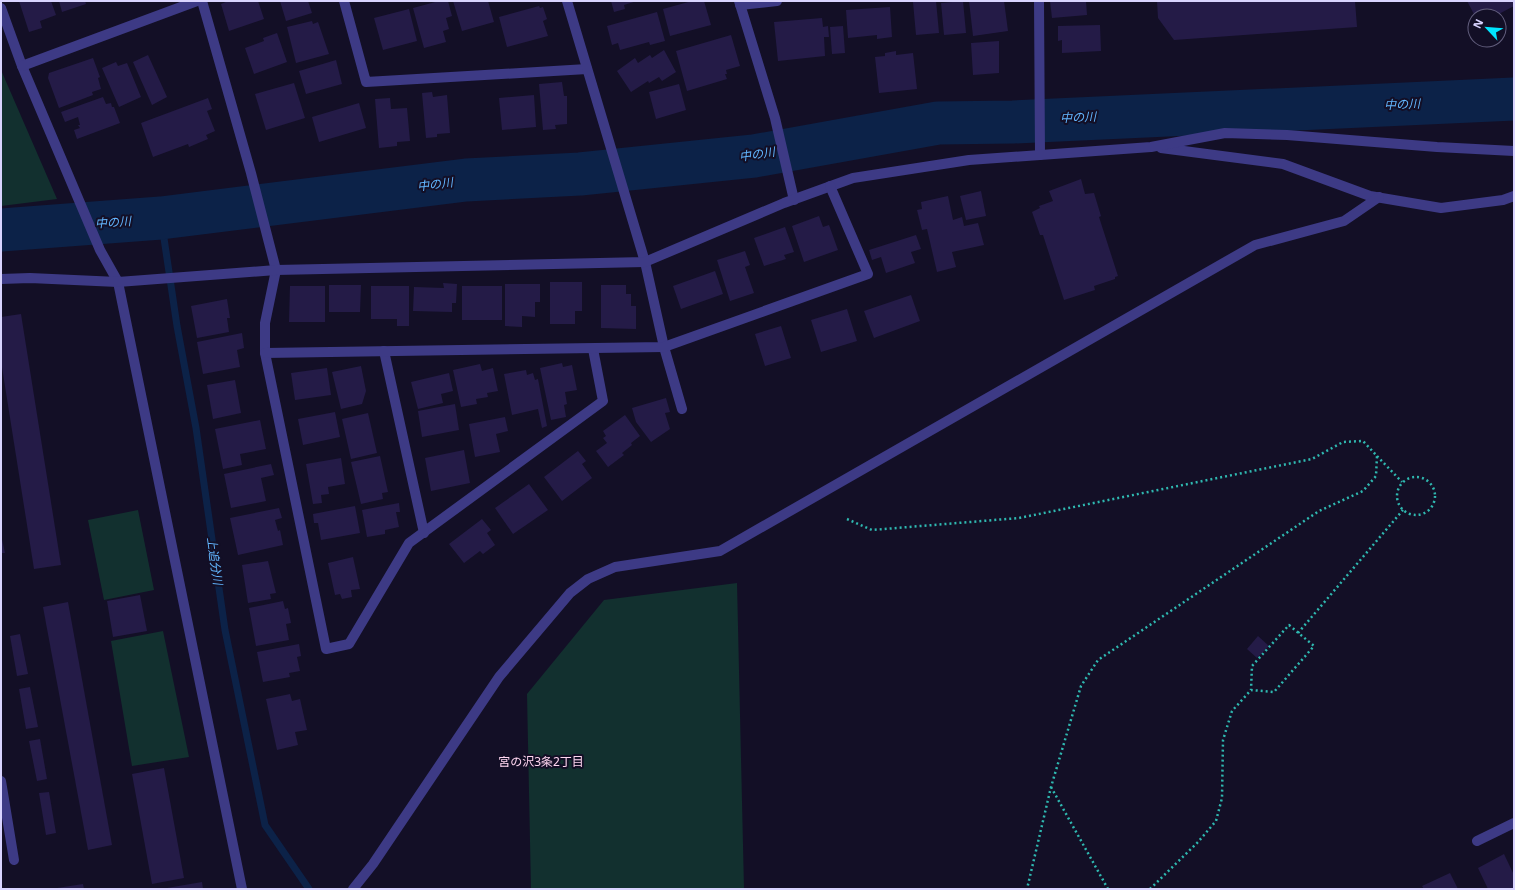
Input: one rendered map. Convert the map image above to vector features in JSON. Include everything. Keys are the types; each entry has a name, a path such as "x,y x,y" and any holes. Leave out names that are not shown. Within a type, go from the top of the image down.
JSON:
{"street":[{"path":"22,66 197,1"},
{"path":"202,1 251,173 276,270 265,323 265,353 326,649 349,644 410,543 603,401 594,348"},
{"path":"344,1 366,82 587,69"},
{"path":"567,1 645,262 664,348 682,409"},
{"path":"777,1 740,3 775,118 786,171 794,200"},
{"path":"1039,1 1040,155"},
{"path":"1,8 22,66 79,201 100,250 118,282 242,889"},
{"path":"1,279 30,278 118,282 276,270 645,262 794,200 853,178 969,160 1151,147 1225,133 1286,135 1437,147 1514,151"},
{"path":"1151,147 1283,164 1370,196 1441,208 1503,200 1514,196"},
{"path":"265,353 664,348 868,274 830,186"},
{"path":"352,889 373,864 499,677 570,594 588,580 615,567 720,551 1255,245 1344,221 1379,197"},
{"path":"384,352 424,533"},
{"path":"1,781 14,860"},
{"path":"1477,841 1514,823"}],"path":[{"path":"847,519 872,530 1018,518 1312,460 1343,442 1363,441 1402,482"},
{"path":"1027,889 1051,787 1081,686 1098,660 1319,511 1363,491 1376,476 1377,456"},
{"path":"1419,476 1431,483 1436,493 1433,506 1425,514 1414,516 1403,510 1398,503 1396,492 1402,482 1409,477 1419,476"},
{"path":"1298,633 1403,510"},
{"path":"1150,889 1198,842 1216,821 1222,798 1223,740 1232,711 1251,690 1252,666 1289,625 1314,646 1274,692 1251,690"},
{"path":"1051,787 1108,889"}],"green space":[{"path":"1,70 57,199 1,206"},
{"path":"138,510 154,590 104,600 88,520"},
{"path":"737,583 744,889 531,889 527,694 604,600"},
{"path":"163,631 189,757 132,766 111,641"}],"building":[{"path":"19,1 51,1 56,15 40,21 42,28 29,32"},
{"path":"59,1 85,1 86,4 62,12"},
{"path":"228,1 258,1 264,19 229,31 221,4"},
{"path":"280,1 308,1 312,13 286,21"},
{"path":"439,1 448,1 452,16 446,18 449,29 443,31 446,42 424,48 413,8"},
{"path":"453,1 488,1 494,22 462,31"},
{"path":"611,1 637,1 624,5 625,9 614,12"},
{"path":"692,1 704,1 711,25 670,36 663,9"},
{"path":"936,1 939,33 916,35 913,2"},
{"path":"963,1 966,33 944,35 941,3"},
{"path":"969,1 1004,1 1008,31 973,36"},
{"path":"1050,1 1086,1 1087,15 1052,18"},
{"path":"1157,1 1355,1 1357,27 1174,40 1158,18"},
{"path":"1467,1 1514,1 1514,6 1507,10 1507,8 1471,8"},
{"path":"539,6 540,8 543,7 547,19 543,21 548,36 507,47 499,17"},
{"path":"890,7 892,37 877,39 877,35 848,38 846,10"},
{"path":"409,9 417,41 383,50 374,18"},
{"path":"657,12 665,41 650,45 649,42 620,50 618,43 612,45 607,26"},
{"path":"822,18 823,27 828,26 829,37 824,37 825,56 778,61 774,22"},
{"path":"312,21 313,24 318,22 329,54 296,63 287,27"},
{"path":"1100,25 1101,51 1062,53 1062,40 1058,41 1058,26"},
{"path":"843,26 845,53 832,54 830,27"},
{"path":"277,33 287,62 254,74 245,48 264,41 263,38"},
{"path":"731,35 740,66 726,70 727,74 725,74 727,79 687,91 676,51"},
{"path":"999,41 999,73 973,75 971,43"},
{"path":"664,50 676,72 662,81 659,77 649,83 648,81 631,92 617,71 635,58 638,63 650,55 652,58"},
{"path":"896,51 896,55 913,53 917,89 879,93 875,57 885,56 885,53"},
{"path":"148,55 167,97 152,105 133,62"},
{"path":"93,58 100,77 98,78 101,89 92,92 93,95 59,108 48,78 49,73"},
{"path":"336,60 342,84 306,94 299,71"},
{"path":"116,62 118,66 127,63 141,97 119,107 102,68"},
{"path":"562,82 564,96 567,96 567,124 555,125 556,129 543,130 539,84"},
{"path":"294,83 305,118 266,130 255,94"},
{"path":"679,84 686,110 656,119 649,92"},
{"path":"432,92 433,97 447,95 450,133 437,134 437,137 426,138 422,93"},
{"path":"534,95 536,127 502,130 499,98"},
{"path":"103,97 106,104 111,103 112,107 114,107 120,123 77,139 74,130 80,128 78,125 80,125 78,117 65,122 61,112"},
{"path":"208,98 212,109 207,111 215,131 206,135 208,139 189,147 188,144 153,157 141,123"},
{"path":"390,98 391,109 407,108 410,141 397,142 397,146 379,148 375,99"},
{"path":"359,103 366,128 319,142 312,117"},
{"path":"1081,179 1085,194 1094,193 1101,216 1099,217 1118,276 1115,277 1115,279 1094,286 1095,290 1064,300 1043,235 1040,235 1032,212 1040,208 1039,206 1053,201 1049,191"},
{"path":"981,191 986,216 966,220 960,196"},
{"path":"948,196 953,220 962,217 964,226 978,223 984,245 952,252 956,267 937,272 927,229 922,230 917,210 922,209 921,202"},
{"path":"819,216 823,227 829,225 838,250 804,262 792,226"},
{"path":"785,227 794,252 784,255 786,259 764,266 754,238"},
{"path":"916,235 921,249 911,252 915,263 886,273 881,257 872,260 869,250"},
{"path":"745,251 750,265 745,267 754,293 730,301 717,260"},
{"path":"715,271 723,294 681,309 673,286"},
{"path":"550,282 582,282 582,311 575,311 575,324 550,324"},
{"path":"443,283 457,284 456,303 452,303 452,312 413,311 414,287 444,288"},
{"path":"505,284 540,284 540,302 535,302 535,317 522,316 522,327 505,326"},
{"path":"329,285 361,285 360,312 329,312"},
{"path":"601,285 626,285 626,294 631,294 631,306 636,306 636,329 601,328"},
{"path":"290,286 325,286 325,322 289,322"},
{"path":"371,286 409,286 409,326 397,326 397,319 371,319"},
{"path":"462,286 502,286 502,320 462,320"},
{"path":"911,295 920,321 874,338 864,311"},
{"path":"227,299 230,318 227,318 229,332 197,338 191,306"},
{"path":"847,309 857,341 821,352 811,320"},
{"path":"21,314 61,565 34,569 1,361 1,317"},
{"path":"781,326 791,358 765,366 755,334"},
{"path":"242,333 244,348 237,350 240,367 203,374 197,342"},
{"path":"562,363 563,367 572,365 577,390 565,392 567,404 564,405 566,417 551,420 540,368"},
{"path":"480,364 482,371 493,368 498,391 487,393 488,397 476,399 477,404 461,407 453,370"},
{"path":"361,366 366,391 362,404 341,409 332,372"},
{"path":"327,368 331,395 295,400 291,373"},
{"path":"526,370 527,375 533,373 535,380 538,379 547,426 542,428 538,409 512,415 504,374"},
{"path":"449,373 453,391 441,394 443,403 418,409 411,382"},
{"path":"235,380 241,413 213,419 207,385"},
{"path":"666,398 670,412 665,413 670,429 651,442 636,422 632,408"},
{"path":"455,404 459,430 422,437 418,411"},
{"path":"335,412 340,437 303,445 298,419"},
{"path":"368,413 377,453 351,459 342,419"},
{"path":"625,415 640,436 622,453 624,455 608,467 596,451 607,443 603,438 606,436 603,431"},
{"path":"505,417 508,431 496,434 500,452 475,457 469,424"},
{"path":"260,420 266,449 240,454 242,465 223,469 215,429"},
{"path":"464,450 470,483 431,491 425,458"},
{"path":"578,451 586,461 582,464 592,478 562,501 544,477"},
{"path":"380,456 388,492 382,493 383,499 361,504 351,462"},
{"path":"341,458 345,484 328,487 329,494 321,495 322,503 313,504 306,464"},
{"path":"271,464 274,475 261,478 266,501 231,508 224,474"},
{"path":"529,484 548,510 513,534 495,508"},
{"path":"399,503 400,512 396,512 399,527 385,530 385,534 367,537 362,510"},
{"path":"355,506 360,533 321,540 318,523 314,523 313,514"},
{"path":"279,508 282,518 275,520 278,531 280,530 283,545 238,555 230,518"},
{"path":"482,519 491,530 487,533 495,545 483,554 480,551 464,563 449,544"},
{"path":"1,535 5,553 1,553"},
{"path":"353,557 360,589 351,590 352,597 342,599 340,594 335,595 328,563"},
{"path":"268,561 276,593 270,594 271,599 248,603 242,565"},
{"path":"140,595 147,631 113,637 107,601"},
{"path":"283,601 285,609 288,608 291,623 286,624 289,640 256,646 249,608"},
{"path":"68,602 112,845 88,850 43,607"},
{"path":"20,634 28,674 17,676 10,636"},
{"path":"1258,636 1269,646 1257,658 1247,649"},
{"path":"299,644 301,656 297,657 300,671 289,673 290,677 263,682 257,652"},
{"path":"30,687 38,727 26,729 19,689"},
{"path":"290,694 292,701 300,699 307,730 295,732 298,745 277,750 266,699"},
{"path":"40,739 47,779 37,781 29,741"},
{"path":"164,768 184,878 152,884 132,774"},
{"path":"49,792 56,833 46,835 39,793"},
{"path":"1504,854 1514,875 1514,889 1488,889 1478,868"},
{"path":"1450,873 1458,889 1424,889 1422,886"},
{"path":"202,882 203,889 167,889 167,888"},
{"path":"83,884 84,889 57,889 57,888"}],"waterway":[{"name":"中の川","path":"1,230 161,218 466,180 580,174 754,156 938,123 1013,122 1514,99"},
{"name":"上追分川","path":"161,218 177,326 196,428 225,630 265,825 309,889"}],"district":[{"name":"宮の沢3条2丁目","path":"541,761"}]}
